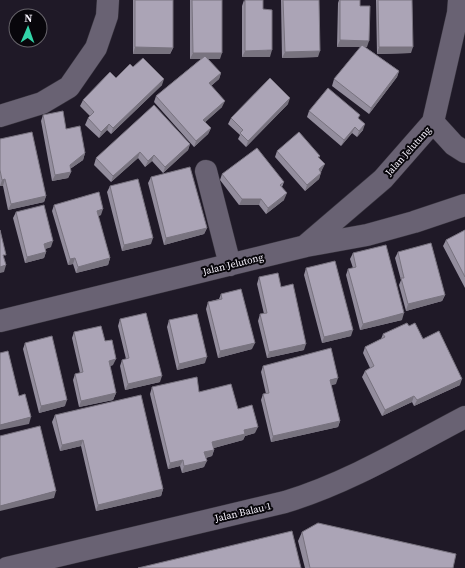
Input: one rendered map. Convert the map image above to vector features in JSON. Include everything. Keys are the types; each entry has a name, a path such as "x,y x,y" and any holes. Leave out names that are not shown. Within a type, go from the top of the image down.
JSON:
{"street":[{"path":"0,116 42,103 69,87 96,48 107,16 108,0"},
{"name":"Jalan Jelutung","path":"306,246 383,179 434,122 458,13 459,0"},
{"path":"434,122 454,145 465,152"},
{"path":"206,171 230,265"},
{"name":"Jalan Jelutong","path":"0,321 306,246 367,235 414,222 465,205"},
{"name":"Jalan Balau 1","path":"7,568 285,502 311,494 336,484 465,417"}],"building":[{"path":"135,0 173,0 173,48 135,47"},
{"path":"192,0 222,0 222,53 193,53"},
{"path":"245,0 263,0 263,9 272,10 272,50 245,51"},
{"path":"283,0 319,0 320,51 285,52"},
{"path":"340,0 360,0 360,6 370,6 369,41 340,40"},
{"path":"378,0 412,0 413,47 379,47"},
{"path":"362,45 399,71 371,108 334,79"},
{"path":"205,56 221,73 209,83 225,101 203,120 211,128 196,141 156,96"},
{"path":"143,58 164,79 113,128 109,124 101,132 88,118 94,112 83,100 110,72 116,78 130,64 133,67"},
{"path":"270,78 290,98 248,141 240,133 243,130 231,118"},
{"path":"328,88 360,115 358,118 365,124 359,131 355,127 344,140 309,111"},
{"path":"154,105 190,144 165,167 154,155 148,161 140,152 113,176 96,158"},
{"path":"63,111 66,129 80,126 85,153 70,165 71,172 55,175 43,115"},
{"path":"32,132 46,196 11,204 5,179 2,180 0,170 0,139"},
{"path":"299,132 325,164 319,169 321,173 307,185 277,151"},
{"path":"257,148 284,182 280,185 287,193 268,208 261,199 242,199 222,174"},
{"path":"190,167 207,228 166,238 151,177"},
{"path":"138,179 153,238 124,245 110,186"},
{"path":"99,192 103,209 97,211 110,258 78,267 75,258 70,259 54,205"},
{"path":"44,205 53,241 44,244 46,252 27,257 16,212"},
{"path":"0,230 6,255 3,255 6,265 0,267"},
{"path":"465,230 465,277 446,240"},
{"path":"431,243 445,295 408,304 401,278 404,278 398,252"},
{"path":"386,245 404,313 363,324 348,269 356,267 353,253"},
{"path":"335,261 353,330 324,337 306,268"},
{"path":"278,273 281,287 293,284 306,344 269,352 260,314 267,313 259,277"},
{"path":"241,289 255,343 220,351 208,302 222,299 221,294"},
{"path":"146,313 162,376 128,384 122,360 129,358 120,319"},
{"path":"197,314 207,357 179,364 169,320"},
{"path":"407,323 409,326 415,323 423,339 439,331 462,379 417,400 414,396 385,410 365,371 374,366 365,347 385,337 383,334"},
{"path":"101,326 105,341 112,340 116,359 109,361 116,393 81,401 75,374 83,372 74,332"},
{"path":"52,336 67,400 41,406 25,343"},
{"path":"331,348 338,378 330,380 340,421 273,436 263,394 269,393 263,366"},
{"path":"8,351 19,396 25,394 31,417 0,425 0,353"},
{"path":"197,377 199,392 231,384 238,409 252,405 258,427 244,430 245,434 212,442 214,450 204,452 207,461 184,466 183,460 170,463 152,387"},
{"path":"141,395 163,489 98,505 83,440 62,445 55,415"},
{"path":"40,426 56,491 0,506 0,436"},
{"path":"318,523 456,554 453,568 310,568 302,532"},
{"path":"292,531 301,568 138,568"}]}
